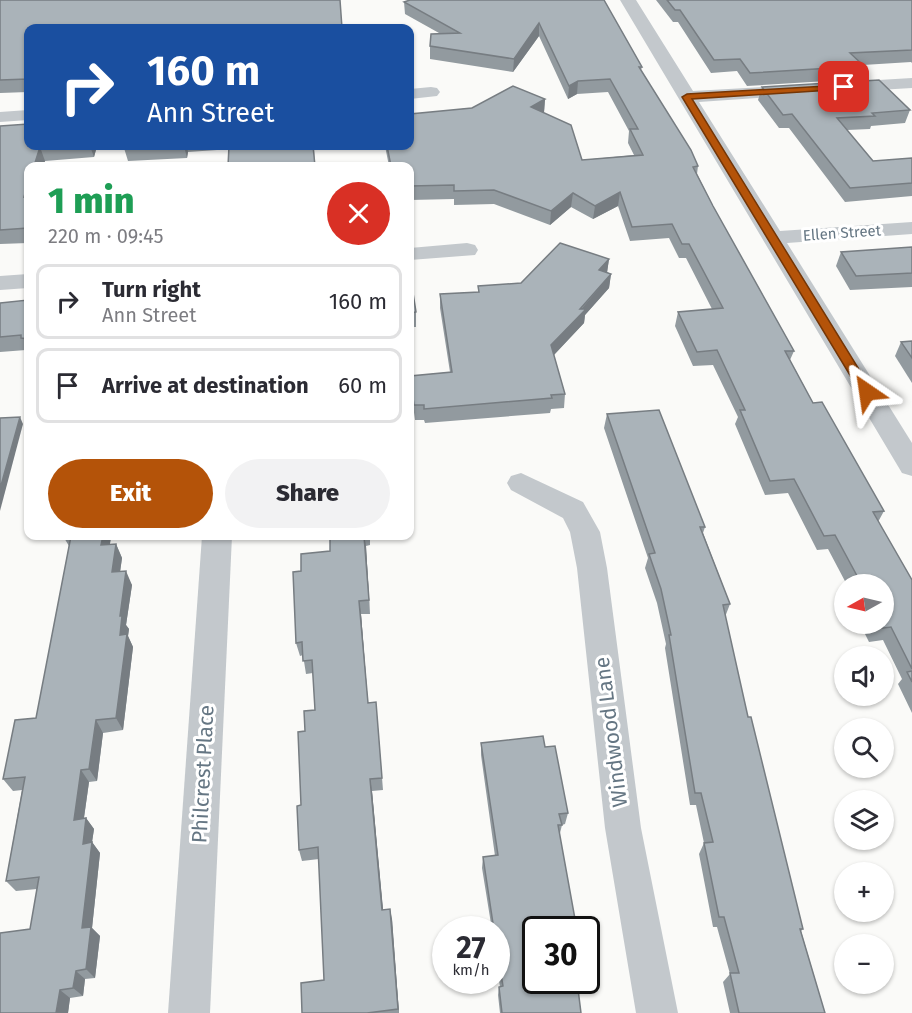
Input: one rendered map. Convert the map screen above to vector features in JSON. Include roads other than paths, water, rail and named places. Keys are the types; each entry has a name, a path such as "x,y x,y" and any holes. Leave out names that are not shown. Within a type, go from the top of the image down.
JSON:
{"street":[{"path":"628,0 909,455"},
{"path":"687,97 912,83"},
{"path":"414,94 431,92"},
{"path":"0,117 24,115"},
{"name":"Ellen Street","path":"773,238 912,228"},
{"path":"414,254 467,250"},
{"path":"0,283 24,281"},
{"name":"Windwood Lane","path":"521,483 573,510 585,532 592,568 623,828 657,1013"},
{"name":"Philcrest Place","path":"189,1013 217,540"}]}
